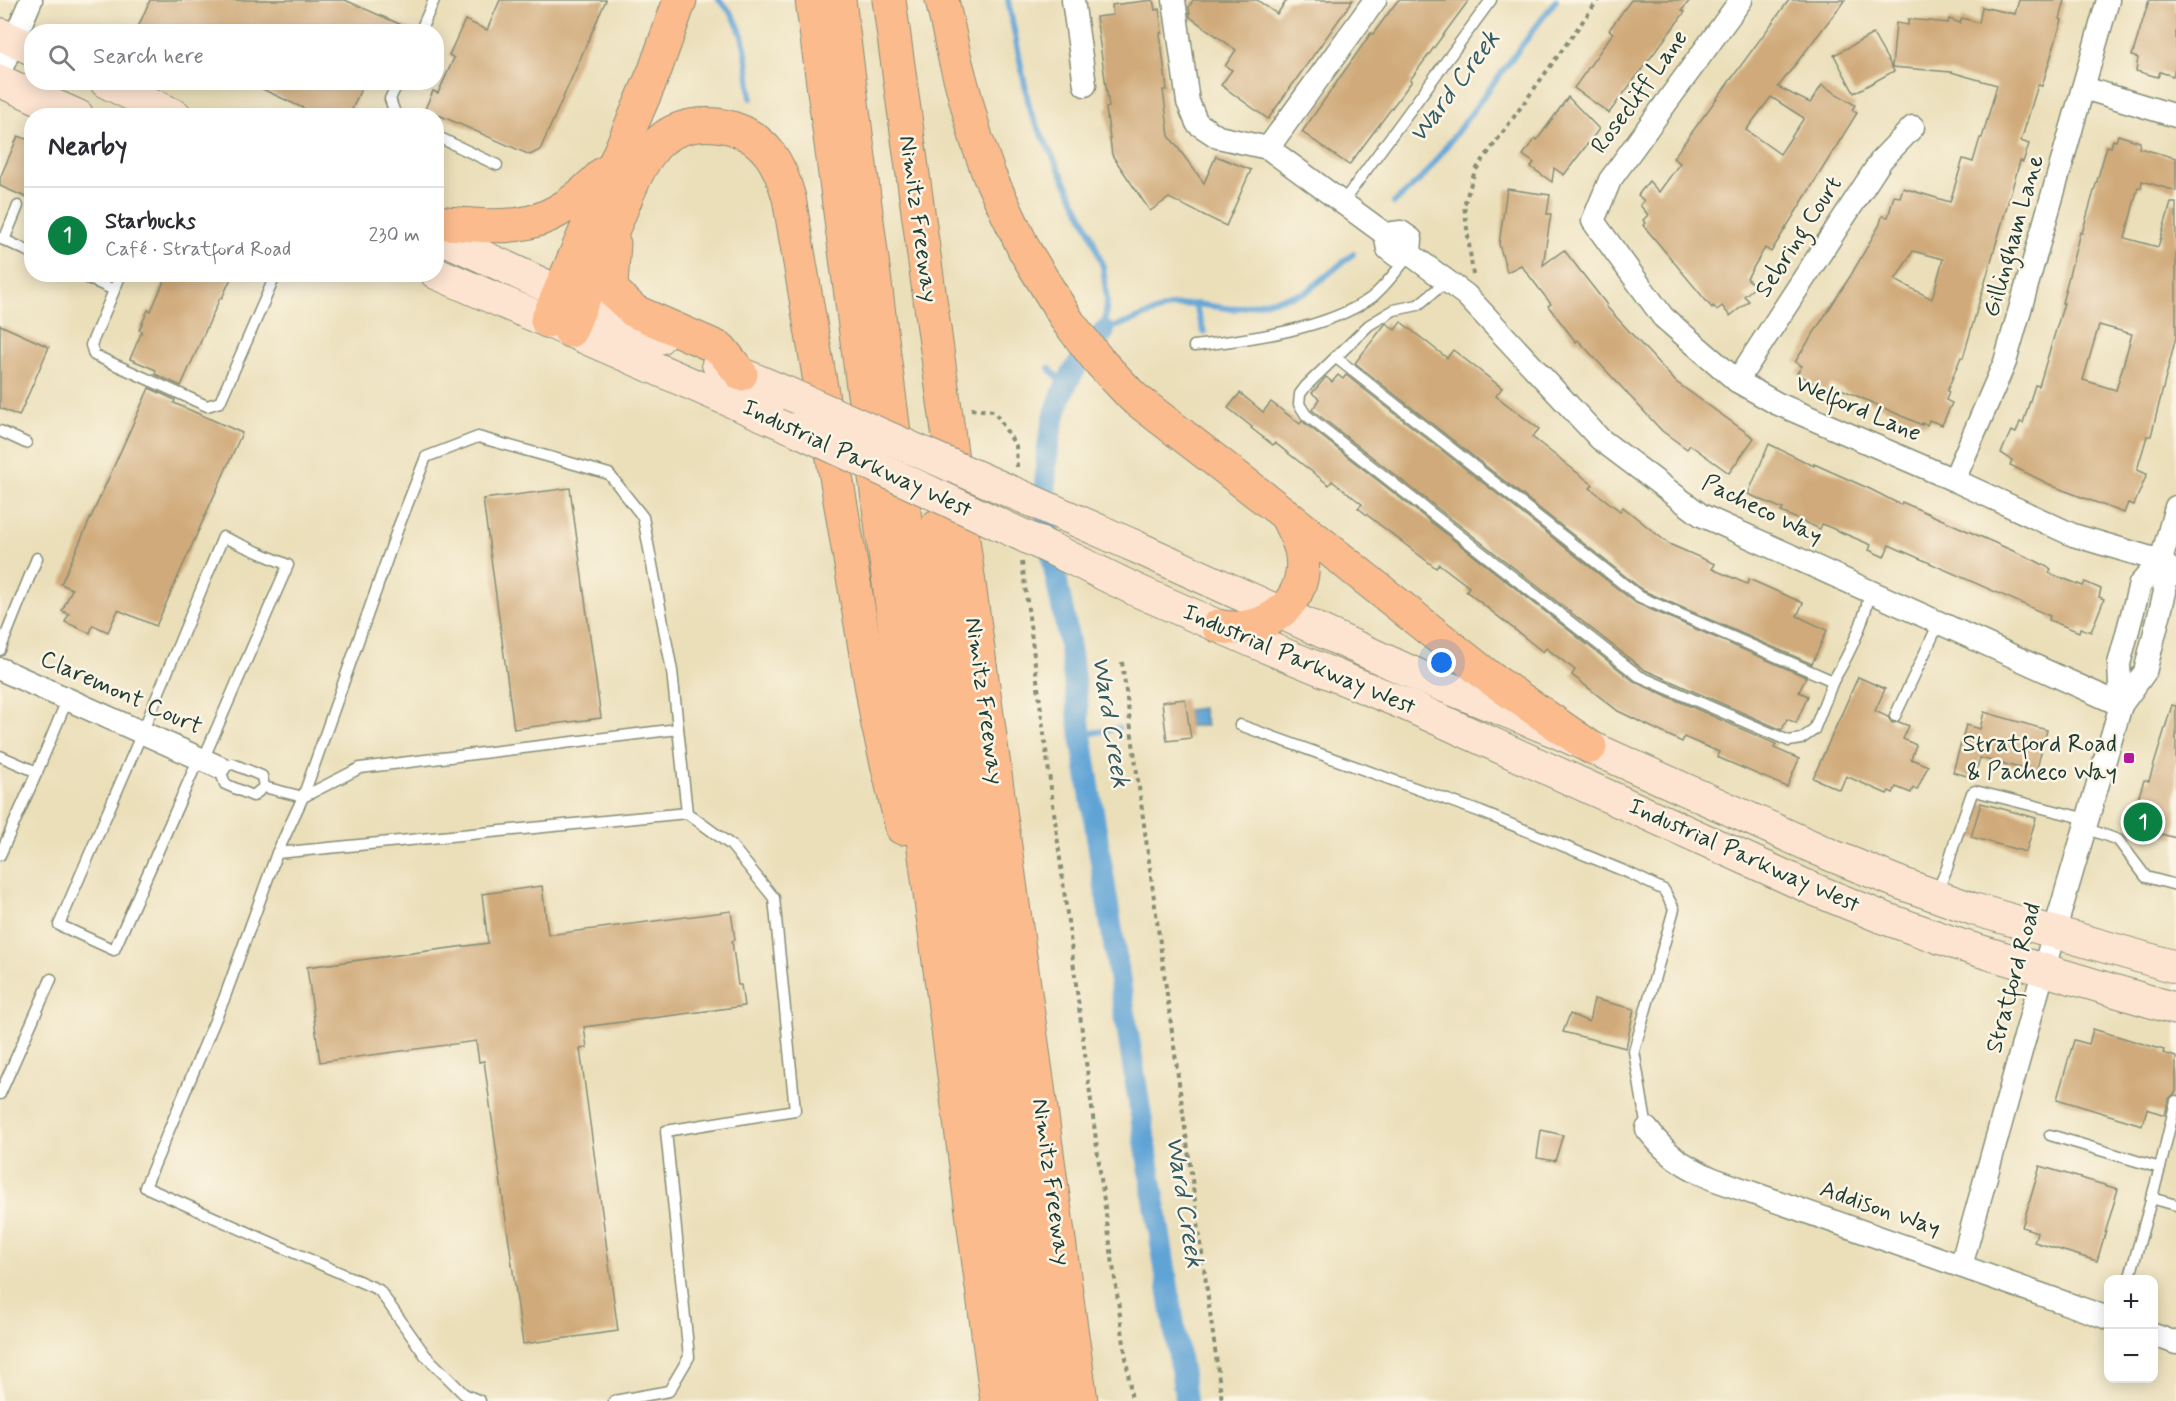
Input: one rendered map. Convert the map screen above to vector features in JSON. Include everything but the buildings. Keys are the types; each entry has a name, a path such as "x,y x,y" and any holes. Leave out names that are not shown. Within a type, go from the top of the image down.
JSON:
{"highway":[{"path":"564,312 613,163 655,70 680,0"},
{"path":"812,0 997,1401"},
{"path":"838,0 1023,1401"},
{"path":"867,0 1053,1401"},
{"name":"Nimitz Freeway","path":"889,0 1082,1401"},
{"path":"942,0 976,138 989,175 1025,251 1069,323 1099,361 1133,397 1286,515 1490,678 1590,747"},
{"path":"564,312 615,224 637,173 660,141 674,132 691,126 721,126 750,135 765,147 780,169 793,219 878,725 940,976"},
{"path":"444,223 493,227 519,226 544,218 584,194 613,163"},
{"path":"615,224 611,283 614,292 634,311 721,349 741,374"},
{"path":"1218,626 1232,629 1248,628 1263,623 1292,602 1300,585 1301,550 1286,515"}],"main road":[{"path":"0,81 60,108"},
{"path":"123,90 160,108"},
{"name":"Industrial Parkway West","path":"444,240 564,312 795,429 1138,591 1418,710 1823,893 1960,945 2176,1009"},
{"name":"Industrial Parkway West","path":"444,275 564,312 741,374 789,394 1132,545 1424,678 1590,747 1833,856 1900,883 1973,909 2176,967"}],"street":[{"path":"0,72 31,0"},
{"path":"1073,0 1085,84"},
{"path":"1174,0 1188,102 1197,123 1218,137 1268,148 1375,0"},
{"name":"Rosecliff Lane","path":"1593,221 1610,180 1741,0"},
{"name":"Gillingham Lane","path":"1954,480 2006,362 2108,0"},
{"path":"2084,88 2176,116"},
{"name":"Sebring Court","path":"1737,381 1882,159 1913,128"},
{"name":"Pacheco Way","path":"1268,148 1385,234 1401,232 1411,239 1410,254 1466,295 1600,439 1701,515 2121,705"},
{"name":"Welford Lane","path":"1593,221 1663,317 1737,381 1776,403 1954,480 2073,535 2171,565"},
{"name":"Stratford Road","path":"1961,1266 2054,933 2121,705 2145,672 2171,565 2176,507"},
{"name":"Claremont Court","path":"0,669 207,761"},
{"name":"Addison Way","path":"1647,1129 1662,1148 1685,1166 1713,1179 2104,1316"},
{"path":"2158,1336 2176,1343"}],"lane":[{"path":"424,24 434,0"},
{"path":"1342,203 1491,0"},
{"path":"393,108 390,99 394,90"},
{"path":"444,140 497,165"},
{"path":"18,206 2,239 24,249"},
{"path":"1194,346 1263,337 1323,320 1353,308 1371,297 1410,254"},
{"path":"1447,281 1418,305 1394,310 1369,325 1300,394 1299,404 1306,415 1639,676 1789,741 1801,739 1814,730 1833,681 1844,664 1866,614 1870,592"},
{"path":"96,282 114,290"},
{"path":"118,282 91,345 94,355 207,406 220,402 272,282"},
{"path":"1335,357 1640,597 1833,681"},
{"path":"0,431 26,443"},
{"path":"480,1401 464,1394 425,1355 379,1290 145,1187 224,999 278,853 303,797 398,528 426,457 478,437 609,474 643,517 672,670 687,813"},
{"path":"224,537 288,565 207,761 114,950 59,925 224,537"},
{"path":"0,651 37,558"},
{"path":"1895,716 1939,623"},
{"path":"0,855 67,700"},
{"path":"1240,725 1481,812 1629,873 1664,890 1674,909 1634,1051 1647,1129"},
{"path":"207,761 225,784 253,796 264,788 303,797 360,768 678,729"},
{"path":"0,756 37,772"},
{"path":"207,761 233,764 262,776 264,788"},
{"path":"1935,895 1947,868 1960,824 1972,793 1975,791 2086,824 2118,840 2146,877 2176,885"},
{"path":"278,853 687,813 731,845 774,898 795,1110 666,1131 689,1358 669,1391 614,1401"},
{"path":"0,1094 51,979"},
{"path":"2130,1275 2160,1168 2172,1137 2176,1101"},
{"path":"2050,1136 2160,1168"},
{"path":"2151,1198 2176,1205"}],"path":[{"path":"1466,295 1474,273 1464,205 1475,171 1598,0"},
{"path":"944,408 994,411 1016,446 1017,469"},
{"path":"1022,561 1101,1179 1132,1401"},
{"path":"1122,663 1222,1401"}],"water":[{"path":"1202,708 1207,726 1189,726 1187,710"}],"waterway":[{"path":"719,0 729,10 741,32 747,58 751,98"},
{"path":"1008,0 1030,111 1089,229 1103,267 1107,300 1104,331 1171,306 1195,304 1233,309 1305,293 1353,254"},
{"name":"Ward Creek","path":"1394,203 1424,176 1556,0"},
{"path":"1195,304 1204,332"},
{"name":"Ward Creek","path":"1104,331 1073,372 1054,417 1045,476 1046,506 1054,566 1071,653 1081,735 1186,1401"},
{"path":"1049,368 1065,386"},
{"path":"1081,735 1119,728"}],"place":[{"name":"Stratford Road & Pacheco Way","path":"2129,758"},
{"name":"Starbucks","path":"2143,822"}]}
